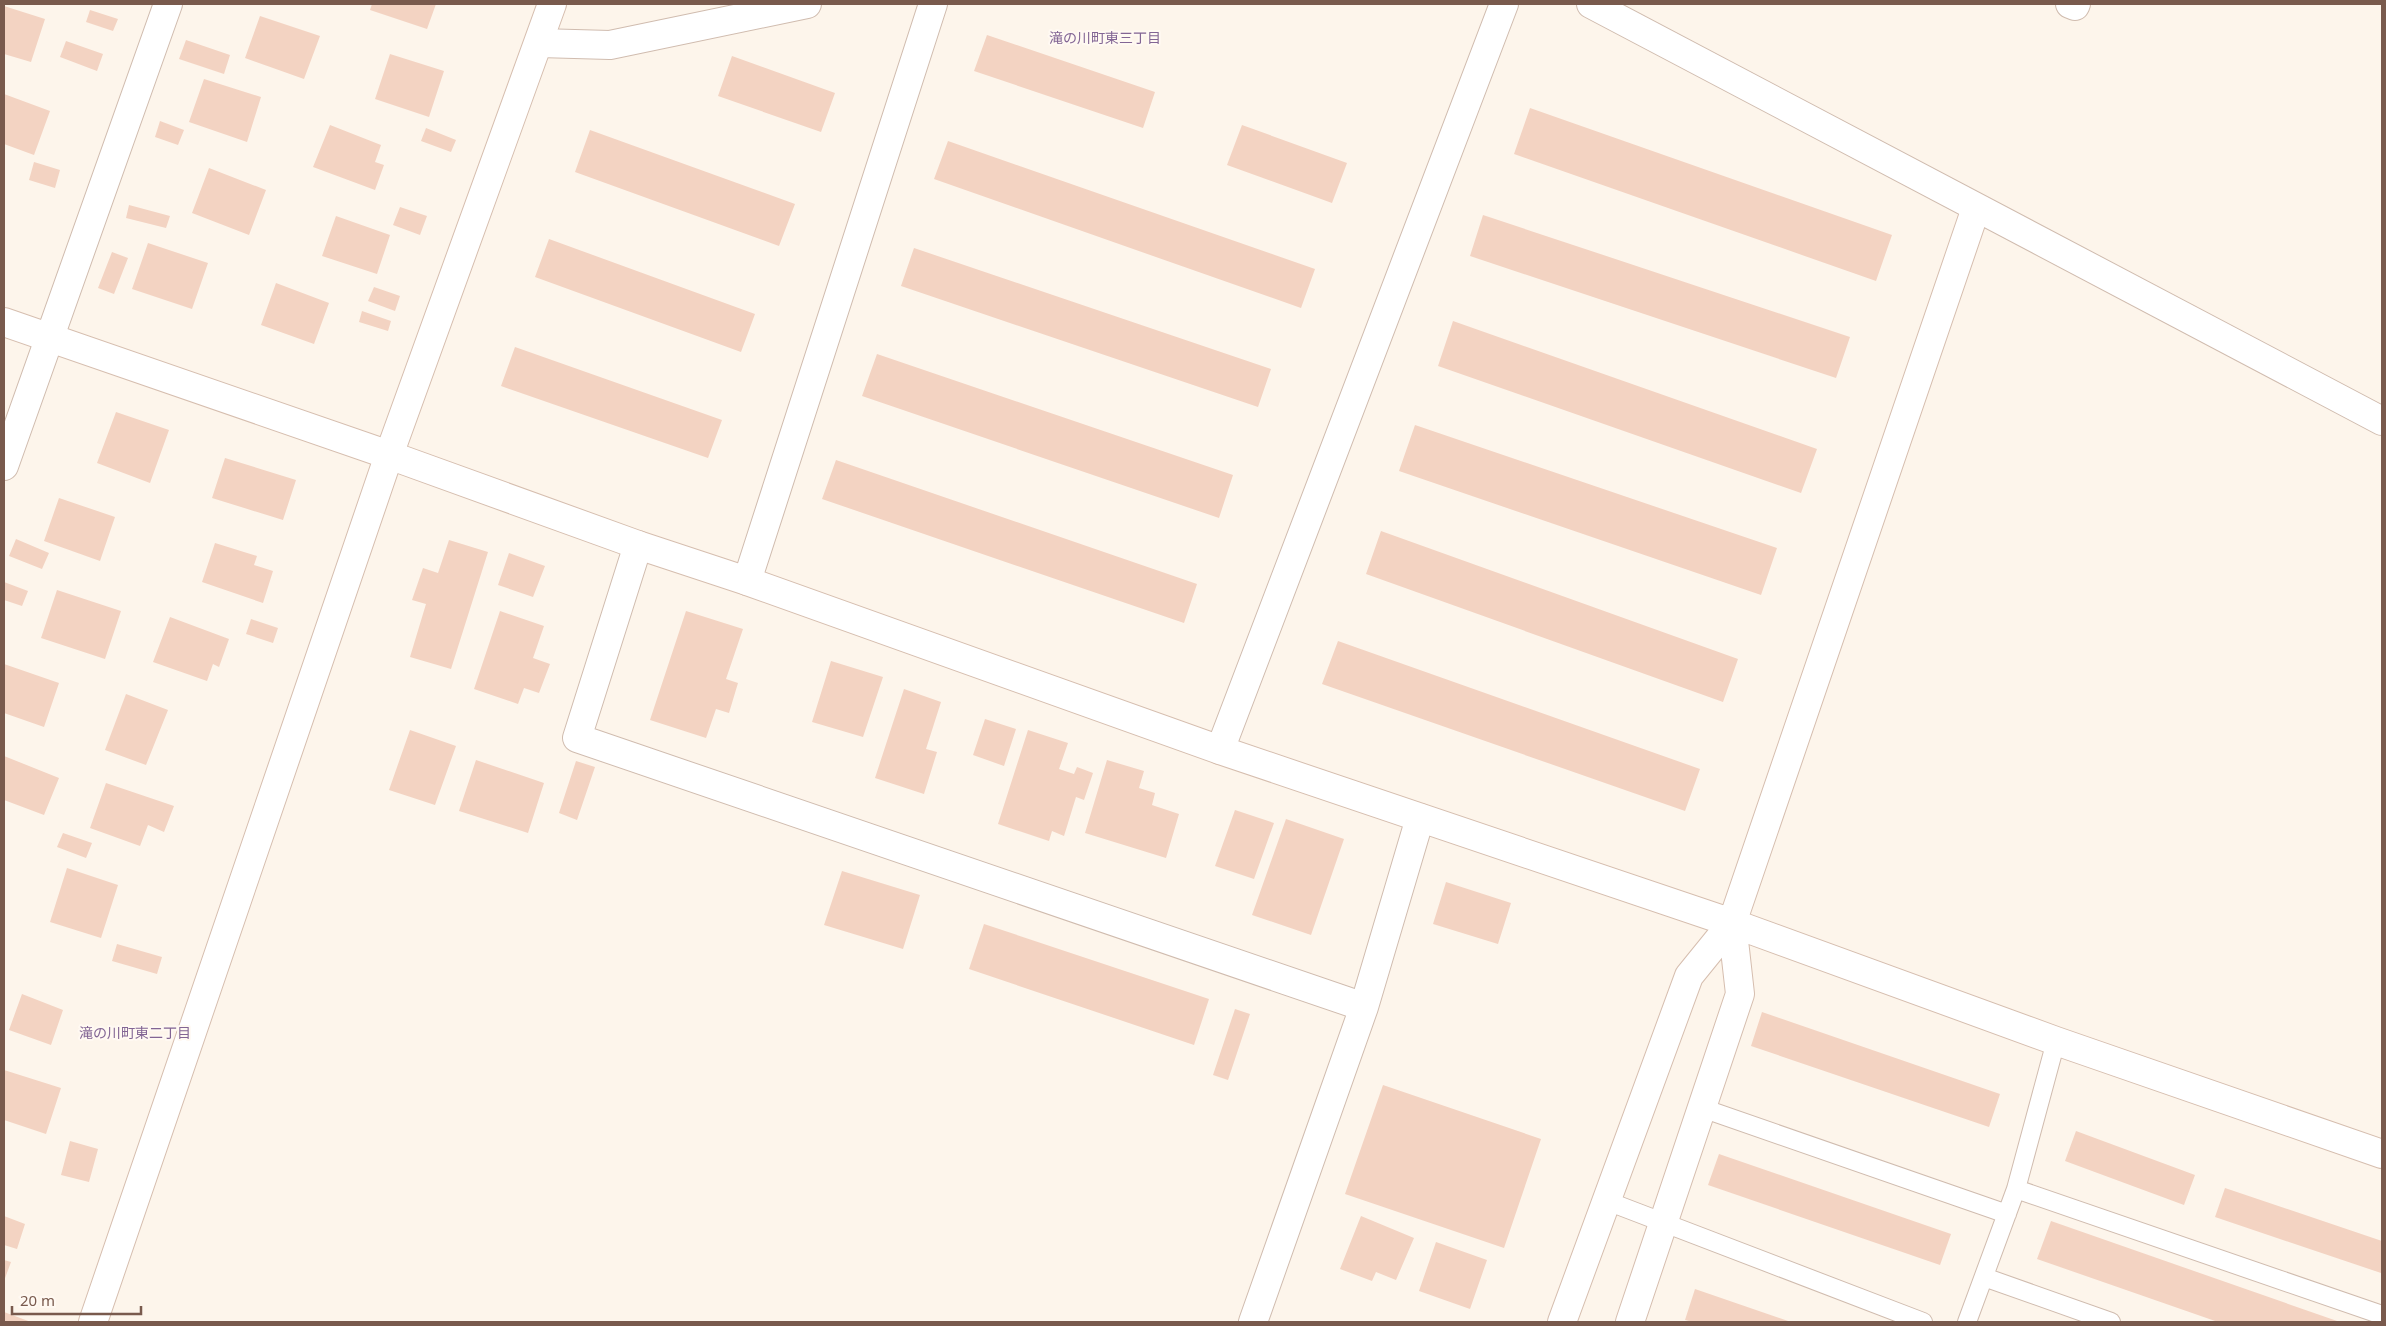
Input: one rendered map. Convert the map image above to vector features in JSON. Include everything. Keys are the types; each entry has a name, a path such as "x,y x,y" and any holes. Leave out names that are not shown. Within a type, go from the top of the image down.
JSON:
{"street":[{"path":"4,466 168,4"},
{"path":"93,1322 389,455 552,4"},
{"path":"539,43 610,45 807,4"},
{"path":"747,581 933,4"},
{"path":"1220,750 1504,4"},
{"path":"1591,4 2382,421"},
{"path":"2070,4 2075,6 2076,4"},
{"path":"1562,1322 1689,976 1732,923 1976,208"},
{"path":"4,322 389,455 638,545 747,581 1220,750 1732,923 2056,1041 2382,1154"},
{"path":"638,545 577,738 1364,1007"},
{"path":"1253,1322 1364,1007 1420,818"},
{"path":"1630,1322 1740,994 1732,923"}],"lane":[{"path":"1966,1322 2016,1188 2056,1041"},
{"path":"1702,1108 2007,1214"},
{"path":"2016,1188 2382,1315"},
{"path":"1607,1201 1923,1322"},
{"path":"1984,1277 2111,1322"}],"building":[{"path":"372,4 436,4 427,29 370,10"},
{"path":"4,6 45,19 31,62 4,54"},
{"path":"90,10 118,19 113,31 86,22"},
{"path":"260,16 320,36 304,79 245,58"},
{"path":"987,35 1155,92 1143,128 974,71"},
{"path":"186,40 230,55 224,74 179,59"},
{"path":"66,41 103,54 97,71 60,57"},
{"path":"390,54 444,71 429,117 375,99"},
{"path":"732,56 835,93 821,132 718,96"},
{"path":"204,79 261,97 247,142 189,122"},
{"path":"4,94 50,111 34,155 4,144"},
{"path":"1530,108 1892,235 1876,281 1514,154"},
{"path":"160,121 184,130 178,145 155,137"},
{"path":"330,125 381,145 375,162 384,165 375,190 313,167"},
{"path":"1242,125 1347,163 1332,203 1227,165"},
{"path":"426,128 456,140 451,152 421,141"},
{"path":"590,130 795,204 779,246 575,172"},
{"path":"948,141 1315,269 1301,308 934,179"},
{"path":"34,162 60,170 55,188 29,180"},
{"path":"209,168 266,190 249,235 192,213"},
{"path":"129,205 170,216 166,228 126,218"},
{"path":"400,207 427,216 420,235 393,225"},
{"path":"1483,215 1850,337 1836,378 1470,256"},
{"path":"336,216 390,235 377,274 322,256"},
{"path":"549,239 755,314 741,352 535,277"},
{"path":"148,243 208,263 192,309 132,289"},
{"path":"914,248 1271,369 1258,407 901,286"},
{"path":"112,252 128,258 114,294 98,288"},
{"path":"276,283 329,303 314,344 261,325"},
{"path":"374,287 400,296 395,311 368,301"},
{"path":"362,311 391,321 388,331 359,322"},
{"path":"1453,321 1817,449 1801,493 1438,366"},
{"path":"515,347 722,420 708,458 501,386"},
{"path":"877,354 1233,475 1219,518 862,396"},
{"path":"116,412 169,430 150,483 97,463"},
{"path":"1415,425 1777,548 1761,595 1399,471"},
{"path":"225,458 296,480 283,520 212,498"},
{"path":"836,460 1197,584 1184,623 822,499"},
{"path":"59,498 115,517 100,561 44,541"},
{"path":"1381,531 1738,659 1723,702 1366,574"},
{"path":"16,539 49,553 42,569 9,556"},
{"path":"449,540 488,552 451,669 410,657 426,604 412,600 423,568 438,573"},
{"path":"215,543 257,556 254,565 273,571 263,603 202,582"},
{"path":"509,553 545,566 533,597 498,585"},
{"path":"4,582 28,591 22,606 4,600"},
{"path":"57,590 121,611 105,659 41,638"},
{"path":"500,611 544,626 533,658 550,664 539,693 524,688 518,704 474,689"},
{"path":"686,611 743,629 726,679 738,683 729,713 716,709 706,738 650,720"},
{"path":"170,617 229,639 219,667 213,664 207,681 153,662"},
{"path":"251,619 278,628 273,643 246,634"},
{"path":"1338,641 1700,769 1685,811 1322,684"},
{"path":"831,661 883,677 863,737 812,722"},
{"path":"4,664 59,683 44,727 4,713"},
{"path":"904,689 941,702 926,749 937,752 924,794 875,778"},
{"path":"126,694 168,710 146,765 105,750"},
{"path":"985,719 1016,729 1004,766 973,755"},
{"path":"410,730 456,746 435,805 389,790"},
{"path":"1028,730 1068,743 1059,769 1074,774 1077,767 1093,773 1084,800 1076,797 1064,836 1052,831 1049,841 998,824"},
{"path":"4,756 59,778 44,815 4,800"},
{"path":"476,760 544,783 528,833 459,811"},
{"path":"1107,760 1144,771 1139,788 1155,793 1152,805 1179,814 1166,858 1085,833"},
{"path":"576,761 595,767 577,820 559,813"},
{"path":"106,783 174,806 164,832 148,825 140,846 90,828"},
{"path":"1235,810 1274,823 1254,879 1215,866"},
{"path":"1286,819 1344,839 1311,935 1252,915"},
{"path":"63,833 92,843 86,858 57,847"},
{"path":"67,868 118,885 101,938 50,922"},
{"path":"842,871 920,895 903,949 824,925"},
{"path":"1446,882 1511,903 1498,944 1433,924"},
{"path":"984,924 1209,999 1194,1045 969,969"},
{"path":"117,944 162,957 157,974 112,961"},
{"path":"22,994 63,1010 51,1045 9,1030"},
{"path":"1235,1009 1250,1014 1228,1080 1213,1075"},
{"path":"1762,1012 2000,1094 1989,1127 1751,1046"},
{"path":"4,1070 61,1088 46,1134 4,1120"},
{"path":"1383,1085 1541,1139 1504,1248 1345,1194"},
{"path":"2076,1131 2195,1175 2184,1205 2065,1161"},
{"path":"70,1141 98,1149 89,1182 61,1175"},
{"path":"1719,1154 1951,1234 1940,1265 1708,1185"},
{"path":"2225,1188 2382,1241 2381,1273 2215,1217"},
{"path":"4,1216 25,1224 17,1249 4,1245"},
{"path":"1361,1216 1414,1238 1396,1280 1376,1272 1372,1281 1340,1269"},
{"path":"2051,1221 2340,1322 2218,1322 2037,1259"},
{"path":"1436,1242 1487,1260 1470,1309 1419,1291"},
{"path":"4,1260 11,1262 4,1281"},
{"path":"1695,1289 1791,1322 1693,1322 1685,1320"},
{"path":"4,1312 31,1322 4,1322"}],"district":[{"name":"滝の川町東三丁目","path":"1105,37"},
{"name":"滝の川町東二丁目","path":"135,1032"}]}
